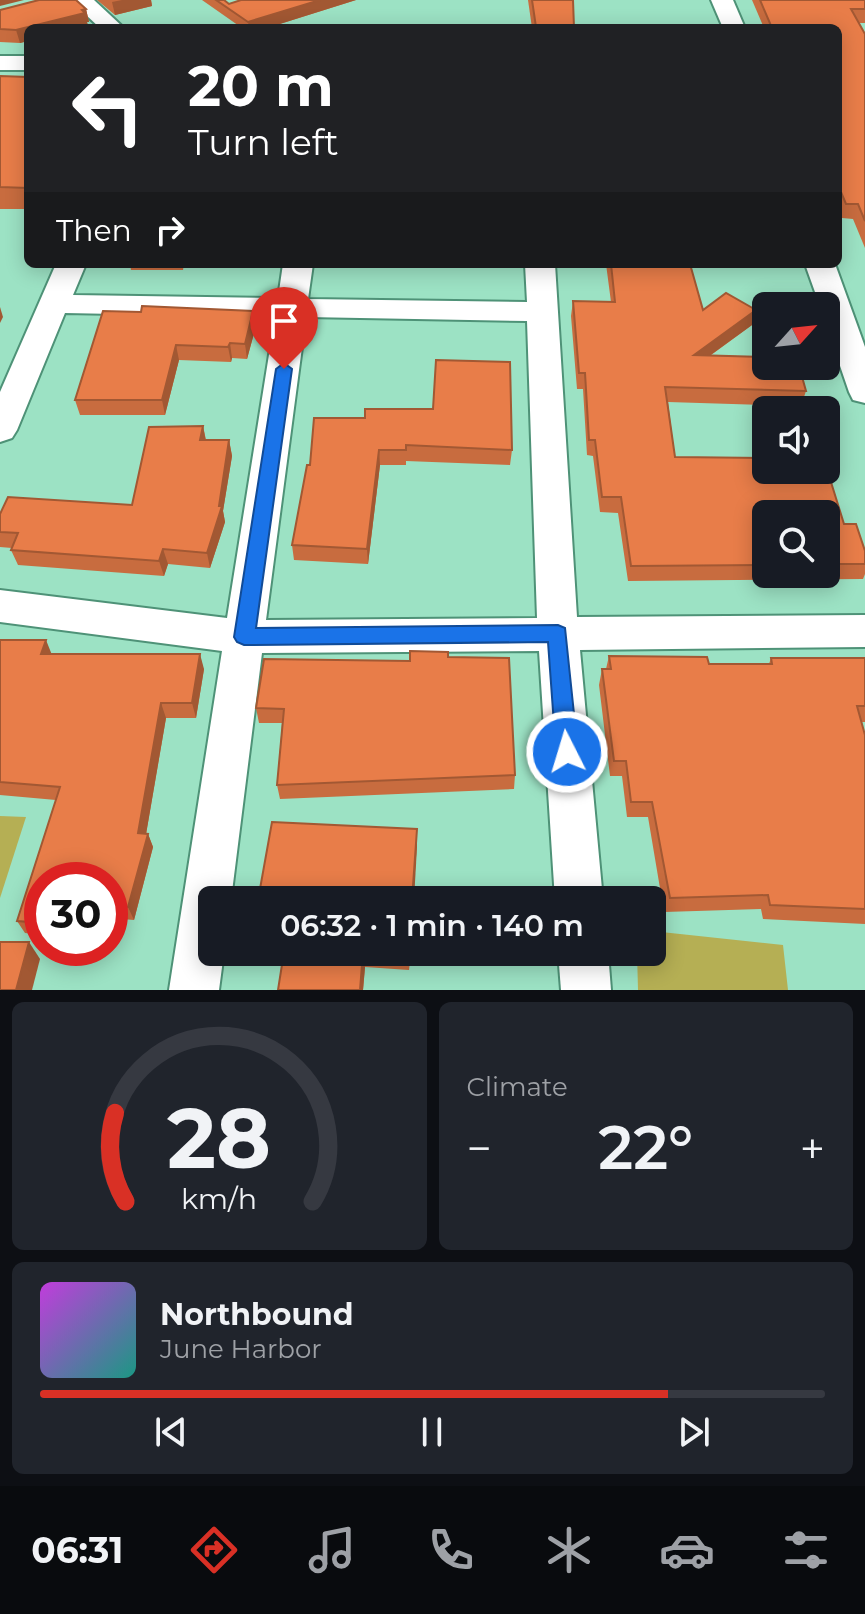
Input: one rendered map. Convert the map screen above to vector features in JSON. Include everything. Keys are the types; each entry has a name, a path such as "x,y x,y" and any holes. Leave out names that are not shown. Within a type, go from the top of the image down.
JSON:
{"street":[{"path":"81,0 108,24"},
{"path":"722,0 732,24"},
{"path":"0,63 24,63"},
{"path":"0,86 24,86"},
{"path":"0,430 9,386 69,268"},
{"path":"194,990 298,268"},
{"path":"540,268 558,634 578,886"},
{"path":"821,268 865,392"},
{"path":"52,304 542,312"},
{"path":"0,606 244,637 865,631"},
{"path":"584,966 586,990"}],"shaded area":[{"path":"0,816 26,817 0,898"},
{"path":"666,932 783,945 788,990 638,990 637,966 666,966"}],"building":[{"path":"39,0 76,0 86,9 82,10 85,13 40,24 24,24 24,28 16,30 0,29 0,10"},
{"path":"216,0 229,4 241,0 320,0 248,22"},
{"path":"532,0 573,0 574,24 536,24"},
{"path":"760,0 865,0 865,9 851,9 865,34 865,221 858,204 846,204 842,194 842,24 770,24"},
{"path":"0,76 24,77 24,188 0,187"},
{"path":"611,268 691,268 703,310 726,293 752,308 752,313 694,355 752,357 752,380 803,380 806,391 665,387 675,457 752,458 752,484 832,484 837,500 752,500 752,565 631,566 621,497 602,497 595,440 589,440 585,373 579,373 573,301 615,302"},
{"path":"142,306 253,311 245,344 230,343 228,347 176,345 162,400 75,400 103,311 141,312"},
{"path":"436,360 510,362 512,450 406,445 406,450 379,450 367,549 292,545 307,465 310,465 314,418 365,418 365,409 433,409"},
{"path":"203,426 200,440 229,440 219,506 222,506 207,553 163,549 159,561 11,550 18,533 0,532 0,514 8,497 132,505 149,427"},
{"path":"840,511 844,524 856,524 865,551 865,564 840,564"},
{"path":"0,640 46,640 41,654 200,654 192,703 161,703 138,833 148,834 128,907 128,862 36,862 60,787 0,782"},
{"path":"410,651 448,652 448,657 509,658 515,775 277,785 284,709 256,708 264,659 410,661"},
{"path":"609,656 707,657 709,664 772,664 771,658 865,658 865,706 857,706 865,735 865,909 770,905 768,895 670,898 652,802 631,802 626,761 614,761 602,669 611,669"},
{"path":"272,822 417,829 413,886 261,886"},
{"path":"24,899 24,922 17,921"},
{"path":"0,942 24,942 24,960 16,990 0,990"},
{"path":"282,966 362,966 360,990 278,990"}],"route":[{"path":"284,369 244,637 558,634 567,752"}]}
